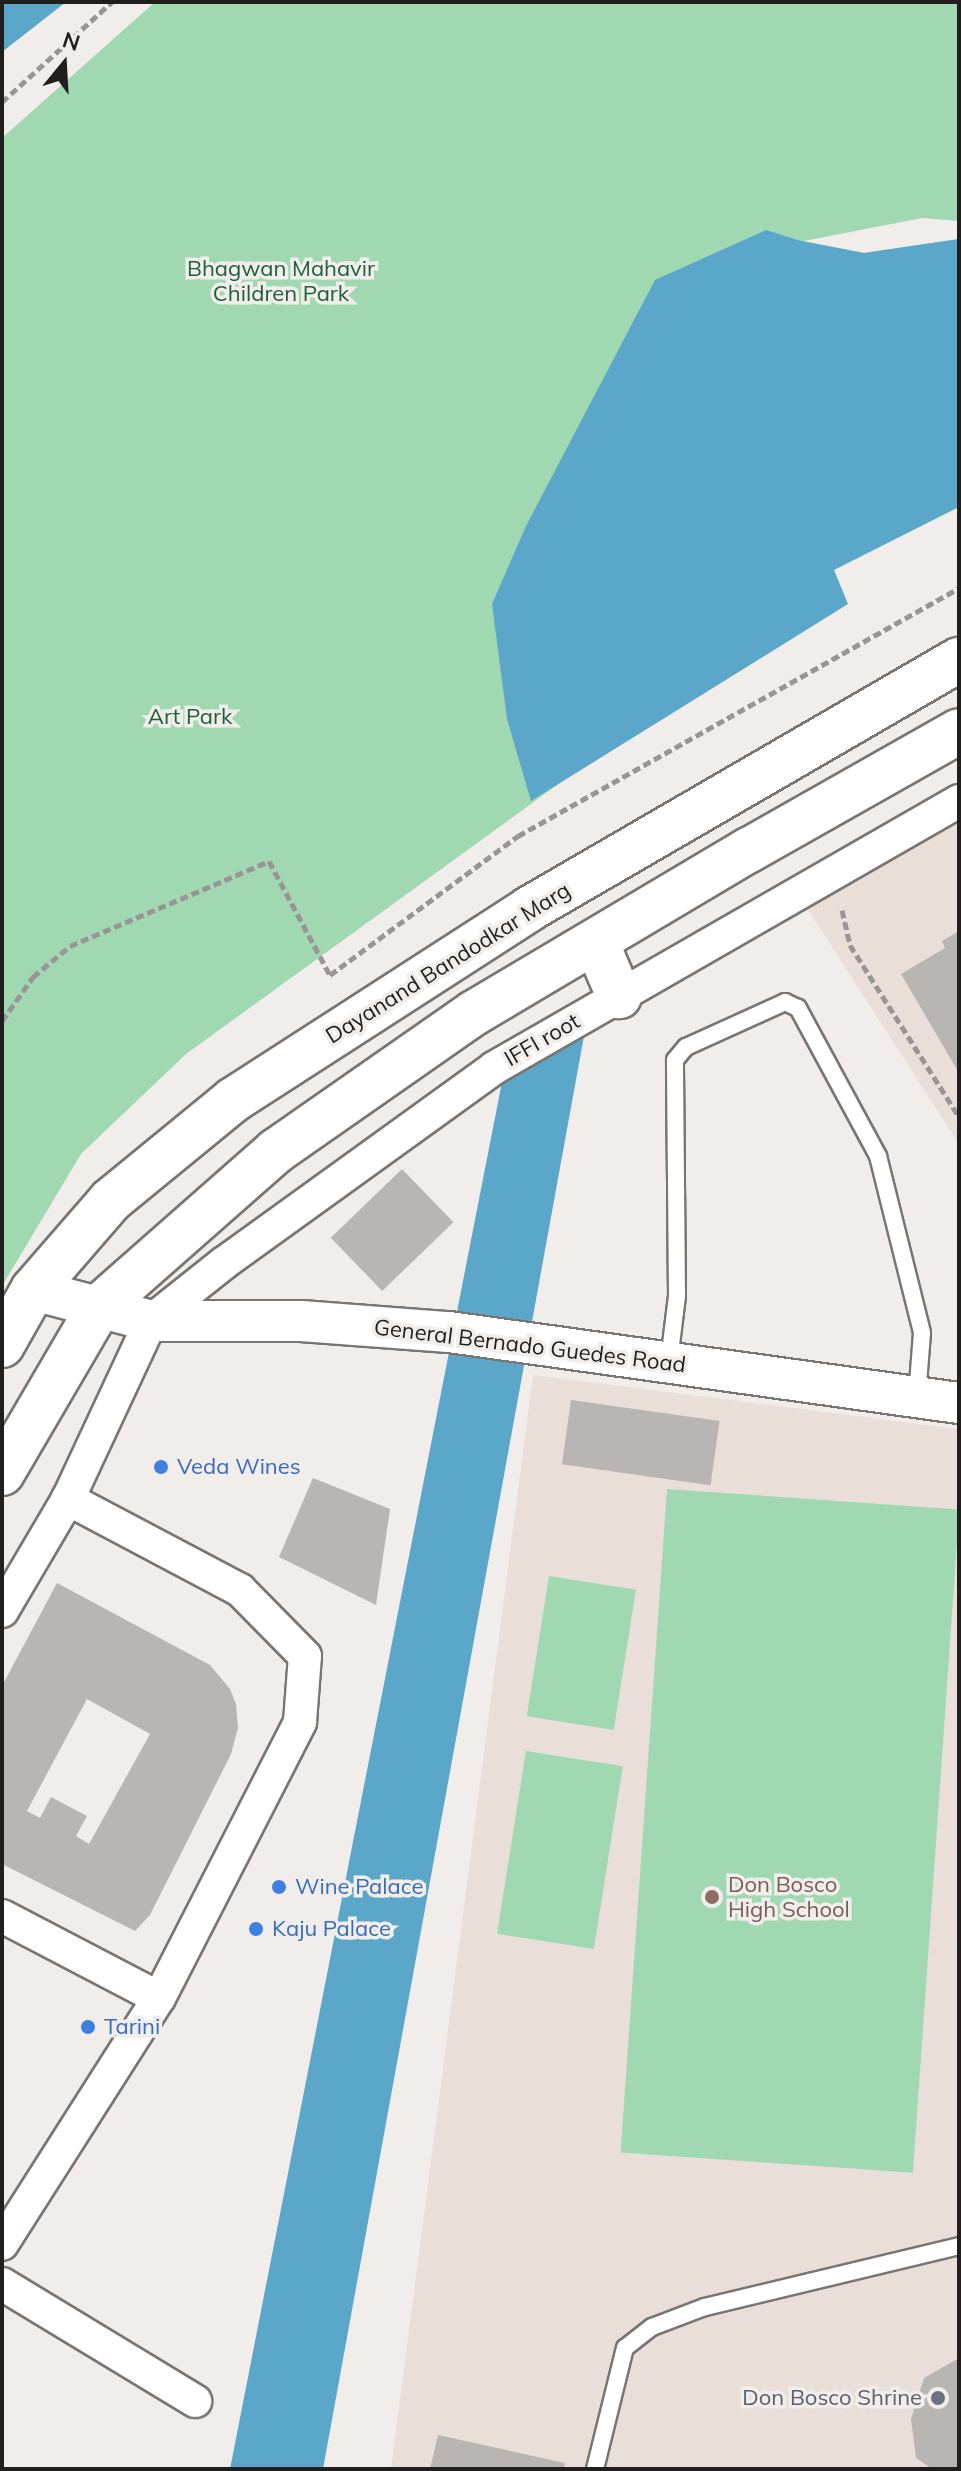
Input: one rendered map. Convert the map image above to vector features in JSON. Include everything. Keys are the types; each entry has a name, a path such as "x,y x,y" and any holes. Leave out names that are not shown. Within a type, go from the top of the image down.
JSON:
{"main road":[{"name":"Dayanand Bandodkar Marg","path":"2,1345 33,1290 111,1200 233,1100 529,909 959,660"},
{"path":"2,1473 99,1307 276,1151 474,1013 959,731"},
{"path":"578,952 619,996"}],"street":[{"name":"IFFI root","path":"151,1321 224,1263 494,1068 959,801"},
{"name":"General Bernado Guedes Road","path":"33,1290 151,1321 301,1321 449,1332 959,1403"},
{"path":"2,1611 68,1499 151,1321"},
{"path":"2,2244 159,1998 300,1722 305,1656 240,1590 68,1499"},
{"path":"2,1916 159,1998"},
{"path":"2,2284 195,2401"}],"lane":[{"path":"668,1363 677,1296 675,1060 686,1047 785,1002 798,1008 878,1156 922,1333 917,1397"},
{"path":"595,2469 625,2348 652,2327 705,2307 959,2246"}],"path":[{"path":"2,102 112,2"},
{"path":"330,975 518,836 959,588"},
{"path":"2,1021 33,977 70,946 269,861 354,1022"},
{"path":"836,871 850,945 959,1117"}],"shaded area":[{"path":"959,823 959,1144 807,908"},
{"name":"Don Bosco High School","path":"533,1375 959,1429 959,2469 391,2469"}],"green space":[{"name":"Bhagwan Mahavir Children Park","path":"155,2 959,2 959,221 922,218 804,241 864,253 959,239 564,780 186,1054 81,1154 2,1286 2,138"},
{"path":"667,1489 959,1509 913,2173 621,2152"},
{"path":"549,1576 636,1590 614,1730 527,1716"},
{"path":"526,1751 623,1766 594,1949 497,1934"}],"water":[{"path":"2,2 66,2 2,52"},
{"path":"766,230 801,241 864,253 959,239 959,507 834,570 848,604 531,801 507,719 492,604 526,526 655,280"},
{"path":"586,1025 323,2469 230,2469 502,1082"}],"building":[{"path":"959,931 959,1073 901,974 945,948 942,941"},
{"path":"402,1169 453,1222 382,1291 331,1238"},
{"path":"571,1400 720,1421 710,1485 562,1464"},
{"path":"313,1478 390,1509 376,1605 279,1557"},
{"path":"57,1583 210,1665 230,1689 236,1704 238,1728 231,1754 150,1915 135,1931 2,1864 2,1686","holes":["87,1699 150,1734 89,1844 76,1836 87,1816 51,1797 40,1818 27,1811"]},
{"name":"Don Bosco Shrine","path":"959,2358 959,2469 932,2469 916,2458 911,2419 924,2378"},
{"path":"438,2435 565,2463 564,2469 430,2469"}],"place":[{"name":"Veda Wines","path":"161,1467"},
{"name":"Wine Palace","path":"279,1887"},
{"name":"Don Bosco High School","path":"712,1897"},
{"name":"Kaju Palace","path":"256,1929"},
{"name":"Tarini","path":"88,2027"},
{"name":"Don Bosco Shrine","path":"938,2398"}],"park label":[{"name":"Art Park","path":"190,717"}]}
